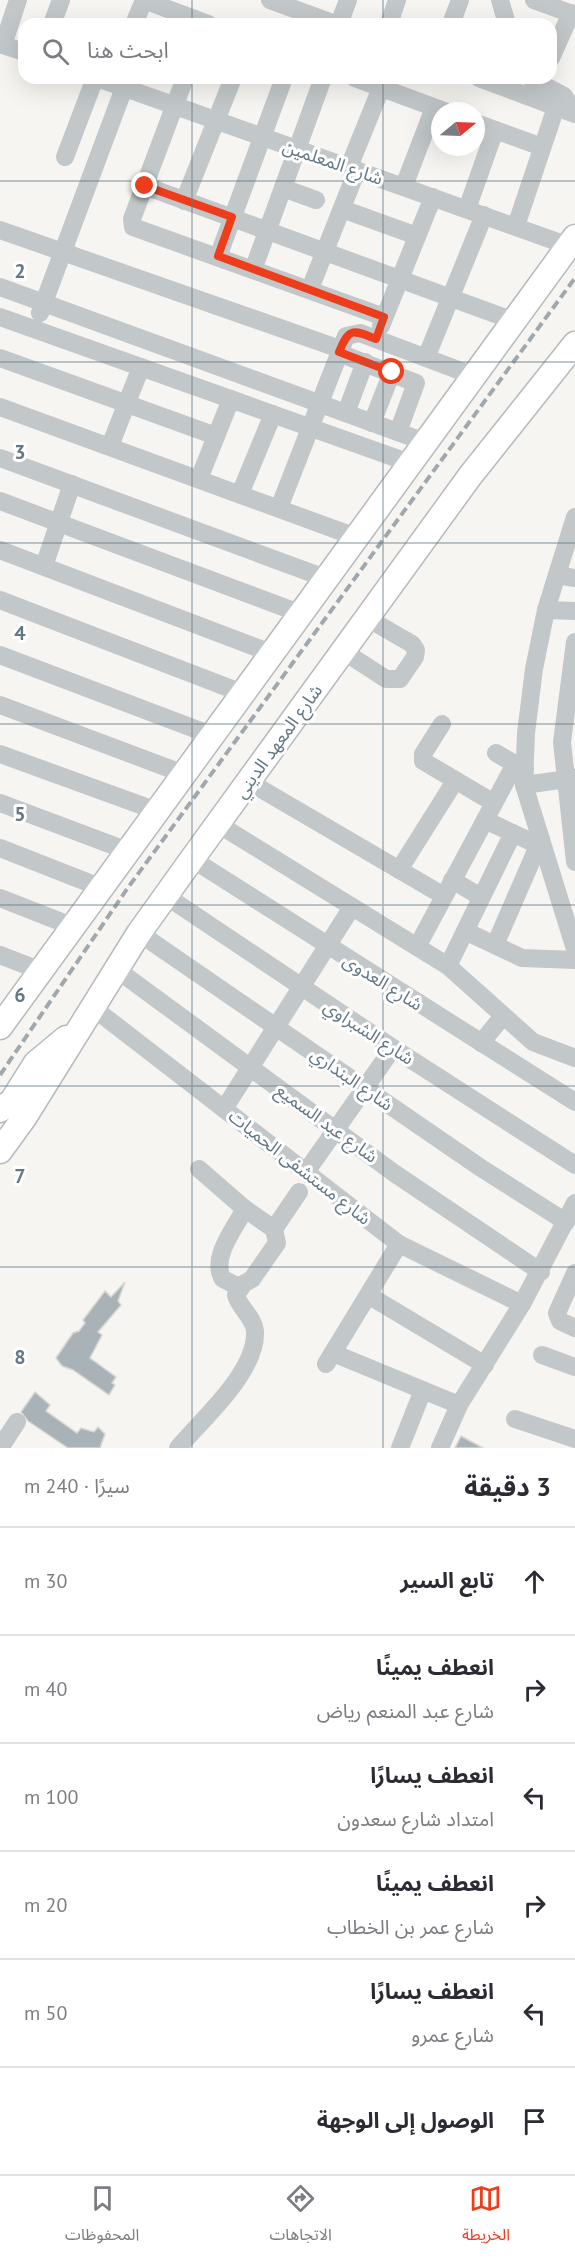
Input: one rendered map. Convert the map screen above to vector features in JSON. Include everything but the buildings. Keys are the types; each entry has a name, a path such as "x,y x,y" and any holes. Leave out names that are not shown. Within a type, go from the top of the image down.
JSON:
{"main road":[{"path":"3,1017 74,927 299,613 572,242"},
{"name":"شارع المعهد الديني","path":"0,1151 24,1118 139,933 470,476 575,344"},
{"path":"0,1110 12,1101 36,1063 55,1046 76,1033"}],"street":[{"path":"18,0 1,44 18,50"},
{"path":"54,18 61,0"},
{"path":"136,18 144,0 172,18"},
{"path":"270,0 292,4 324,18"},
{"path":"340,18 348,0"},
{"path":"390,18 397,0"},
{"path":"453,18 460,0"},
{"path":"534,0 573,14 557,46"},
{"path":"65,157 79,120 116,84"},
{"path":"34,329 108,129 118,84"},
{"name":"شارع المعلمين","path":"123,84 262,137 516,226 572,242"},
{"path":"183,84 132,219 133,227 384,317"},
{"path":"184,201 231,84"},
{"path":"218,256 282,84"},
{"path":"253,270 321,84"},
{"path":"371,84 431,106"},
{"path":"496,84 566,111"},
{"path":"516,226 542,147 570,106 564,96 544,84"},
{"path":"310,290 342,209 353,168 381,88"},
{"path":"79,120 108,129"},
{"path":"485,126 542,147"},
{"path":"404,186 431,127"},
{"path":"426,358 450,298 476,212 495,130"},
{"path":"145,186 514,321"},
{"path":"283,188 316,200"},
{"path":"376,339 433,197"},
{"path":"342,209 417,236"},
{"path":"0,230 340,351 414,381 416,385 398,432"},
{"path":"0,287 425,442"},
{"path":"2,323 34,329 410,463"},
{"path":"279,508 346,336 350,333 360,333 474,376"},
{"path":"0,358 216,436"},
{"path":"346,413 365,362"},
{"path":"110,446 141,367"},
{"path":"372,423 392,372"},
{"path":"199,478 231,399"},
{"path":"0,406 356,537"},
{"path":"240,494 273,414"},
{"path":"0,458 325,578"},
{"path":"44,566 72,484"},
{"path":"0,501 299,613"},
{"path":"575,517 571,541 546,610 534,669 521,773 539,842 575,949"},
{"path":"0,550 271,653"},
{"path":"557,575 575,578"},
{"path":"0,600 242,693"},
{"path":"546,610 575,610"},
{"path":"343,651 386,679 400,680 415,657 416,650 412,644 367,618"},
{"path":"575,642 571,708 562,742 569,779 575,862"},
{"path":"0,655 211,735"},
{"path":"0,705 184,774"},
{"path":"442,724 423,754 423,761 494,803"},
{"path":"496,753 521,773 569,779"},
{"path":"0,754 157,811"},
{"path":"417,947 494,803 521,773"},
{"path":"399,870 455,781"},
{"path":"249,782 444,896"},
{"path":"2,809 128,851"},
{"path":"485,820 539,842"},
{"path":"218,825 448,966 533,1042 575,1058"},
{"path":"448,966 513,833"},
{"path":"495,945 539,842"},
{"path":"0,848 102,888"},
{"name":"شارع العدوى","path":"192,859 327,947 575,1102"},
{"path":"453,880 481,897"},
{"name":"شارع الشبراوي","path":"166,896 393,1048 575,1165"},
{"path":"0,898 74,927"},
{"path":"224,1108 352,907"},
{"path":"465,931 522,958 575,960"},
{"name":"شارع البنداري","path":"139,933 481,1168 566,1222"},
{"path":"0,955 41,971"},
{"name":"شارع عبد السميع","path":"116,969 335,1130 541,1272"},
{"name":"شارع مستشفى الحميات","path":"92,1007 399,1244 522,1304"},
{"path":"481,1043 502,1016"},
{"path":"306,1172 393,1048"},
{"path":"178,1448 248,1366 254,1348 255,1330 252,1320 236,1298 241,1288 252,1279 277,1243 274,1229 245,1209 199,1169"},
{"path":"274,1229 299,1192"},
{"path":"440,1448 459,1405 541,1272 575,1203"},
{"path":"241,1288 223,1279 218,1265 225,1243 245,1209"},
{"path":"399,1244 329,1359 423,1390 459,1405"},
{"path":"575,1273 557,1313 560,1321 575,1328"},
{"path":"368,1295 485,1365"},
{"path":"542,1355 575,1367"},
{"path":"400,1448 423,1390"},
{"path":"514,1419 575,1439"},
{"path":"0,1448 17,1422"}],"railway":[{"path":"0,1075 127,889 575,278"}],"route":[{"path":"145,186 232,217 218,256 384,317 376,339 360,333 350,333 346,336 339,352 392,372"}]}
